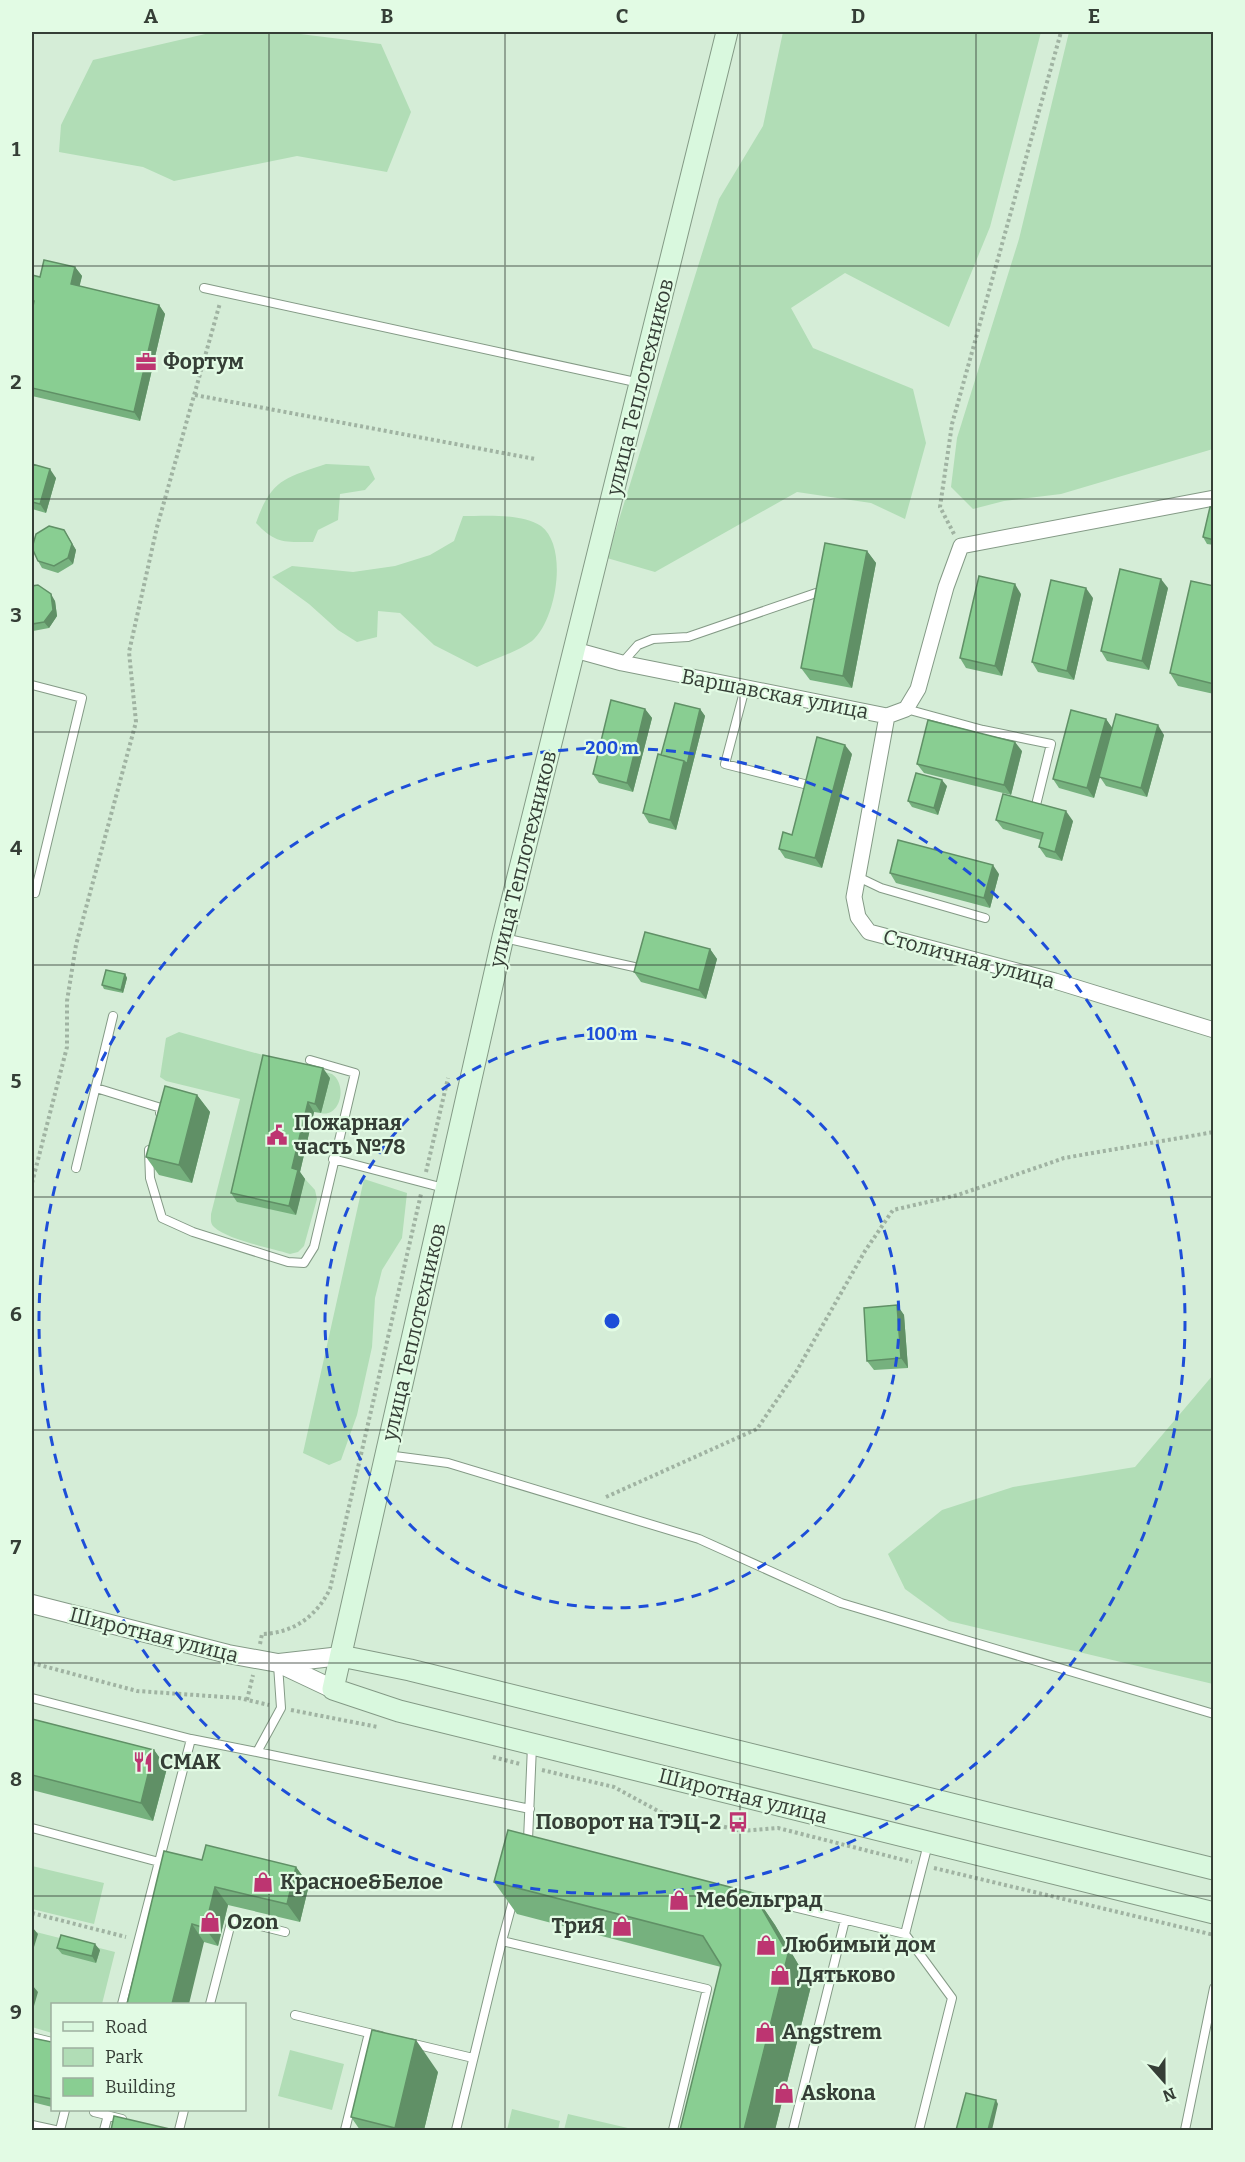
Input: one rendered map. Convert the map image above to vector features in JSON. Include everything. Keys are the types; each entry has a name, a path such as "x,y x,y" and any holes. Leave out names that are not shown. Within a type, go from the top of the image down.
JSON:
{"main road":[{"name":"улица Теплотехников","path":"333,1689 503,937 727,32"},
{"name":"Широтная улица","path":"341,1656 410,1670 1214,1869"},
{"name":"Широтная улица","path":"333,1689 399,1711 1214,1913"}],"street":[{"path":"906,709 918,689 946,587 961,546 1214,498"},
{"name":"Варшавская улица","path":"575,650 622,663 887,716 906,709"},
{"name":"Столичная улица","path":"887,716 854,897 858,917 869,932 1055,981 1214,1030"},
{"name":"Широтная улица","path":"32,1604 278,1663 333,1689"},
{"name":"Широтная улица","path":"278,1663 341,1656"}],"lane":[{"path":"204,288 641,384"},
{"path":"622,663 638,645 653,639 688,637 816,593"},
{"path":"32,685 82,698 35,893 32,892"},
{"path":"745,688 725,764 804,784"},
{"path":"906,709 983,730 1051,744 1036,805"},
{"path":"858,877 881,888 985,918"},
{"path":"503,937 634,967"},
{"path":"76,1168 113,1016"},
{"path":"151,1145 148,1154 150,1178 162,1218 193,1232 288,1262 304,1263 314,1247 355,1072 310,1060"},
{"path":"96,1088 162,1108 156,1126"},
{"path":"333,1159 446,1188"},
{"path":"386,1455 448,1463 587,1507 699,1539 841,1603 1214,1713"},
{"path":"257,1752 280,1708 278,1663"},
{"path":"32,1698 191,1738 530,1809"},
{"path":"122,2003 191,1738"},
{"path":"525,1852 528,1840 532,1744"},
{"path":"32,1828 159,1862"},
{"path":"528,1840 540,1843"},
{"path":"905,1934 928,1841"},
{"path":"456,2130 517,1885"},
{"path":"743,1894 905,1934 952,1998 919,2130"},
{"path":"210,2003 232,1919 285,1932"},
{"path":"793,2130 845,1920"},
{"path":"502,1941 707,1989 673,2130"},
{"path":"1185,2130 1214,1988"},
{"path":"295,2015 392,2039"},
{"path":"345,2130 369,2033"},
{"path":"32,2037 51,2042"},
{"path":"404,2042 473,2058"},
{"path":"32,2125 58,2130 64,2111"},
{"path":"94,2111 129,2120"},
{"path":"179,2130 184,2111"},
{"path":"104,2130 108,2115"}],"path":[{"path":"961,546 940,507 952,424 1060,32"},
{"path":"32,1183 67,1047 67,1001 76,945 136,722 129,652 157,527 223,291"},
{"path":"195,395 535,459"},
{"path":"247,1700 262,1634 285,1631 306,1620 324,1601 330,1589 448,1078"},
{"path":"587,1507 757,1430 796,1372 865,1251 893,1210 958,1195 1064,1158 1214,1132"},
{"path":"32,1663 137,1691 247,1700 383,1728"},
{"path":"614,1787 660,1812 742,1831 778,1828 1214,1935"},
{"path":"32,1913 139,1940"}],"green space":[{"path":"214,32 284,32 381,44 411,112 387,172 297,156 174,181 143,167 59,152 61,125 93,60"},
{"path":"783,32 1041,32 990,227 949,327 845,273 791,308 813,348 913,389 926,443 905,519 871,503 797,492 655,572 607,558 719,199 763,126"},
{"path":"1069,32 1213,32 1213,449 1061,494 1004,501 973,509 951,487 957,438 1019,239"},
{"path":"326,464 369,466 375,479 365,490 340,494 338,520 318,530 313,542 295,542 275,538 256,523 267,498 281,483 289,477"},
{"path":"463,516 514,517 541,526 550,536 557,566 553,601 540,631 526,645 477,667 434,645 400,613 378,611 377,637 357,642 338,630 309,604 272,577 292,566 353,572 395,566 430,555 454,541"},
{"path":"179,1032 332,1074 337,1079 341,1092 340,1100 333,1111 321,1113 329,1078 270,1064 296,1215 305,1179 315,1190 317,1199 304,1246 298,1252 290,1254 239,1240 221,1232 212,1224 211,1214 240,1099 166,1081 160,1077 166,1038"},
{"path":"364,1179 407,1193 402,1238 382,1270 375,1298 372,1347 357,1415 341,1460 329,1465 303,1453"},
{"path":"1213,1375 1213,1684 949,1621 905,1589 888,1554 942,1510 1013,1487 1135,1467"},
{"path":"32,1866 104,1883 94,1924 32,1909"},
{"path":"32,1931 115,1952 102,2003 51,2003 51,2033 32,2027"},
{"path":"290,2050 344,2064 332,2110 278,2096"},
{"path":"512,2109 560,2121 558,2130 507,2130"},
{"path":"568,2114 632,2129 632,2130 564,2130"}],"building":[{"path":"44,260 75,267 71,284 159,305 134,412 32,388 34,301 32,300 32,275 40,277"},
{"path":"32,464 50,469 40,504 32,502"},
{"path":"1210,507 1214,507 1214,540 1203,537"},
{"path":"49,526 64,530 72,544 68,558 54,566 38,561 32,548 36,534"},
{"path":"825,543 867,551 843,676 801,668"},
{"path":"1120,569 1161,579 1142,661 1101,651"},
{"path":"979,576 1015,584 995,666 960,658"},
{"path":"1051,580 1086,588 1067,671 1032,662"},
{"path":"1191,581 1214,586 1214,684 1170,673"},
{"path":"38,585 51,594 53,610 44,622 32,624 32,586"},
{"path":"611,700 645,709 627,783 593,774"},
{"path":"675,703 700,709 687,764 684,761 661,755"},
{"path":"1071,710 1106,719 1087,788 1053,779"},
{"path":"1116,714 1158,725 1141,788 1099,777"},
{"path":"928,720 1015,742 1004,785 917,764"},
{"path":"817,737 845,745 815,858 779,849 783,832 792,835"},
{"path":"658,754 684,761 670,820 643,813"},
{"path":"916,773 942,780 934,808 908,801"},
{"path":"1003,794 1066,811 1055,852 1039,847 1043,833 996,820"},
{"path":"898,840 993,865 984,898 890,873"},
{"path":"645,932 710,949 699,990 634,972"},
{"path":"106,970 125,974 121,990 102,985"},
{"path":"263,1055 323,1068 315,1104 308,1102 292,1168 298,1170 289,1206 231,1193"},
{"path":"165,1086 197,1095 179,1165 146,1157"},
{"path":"897,1305 901,1358 867,1361 864,1308"},
{"path":"32,1719 154,1750 141,1803 32,1775"},
{"path":"508,1830 753,1893 788,1954 744,2130 680,2130 721,1965 703,1936 494,1882"},
{"path":"206,1845 296,1867 287,1904 215,1887 205,1928 192,1924 172,2003 127,2003 164,1851 202,1860"},
{"path":"61,1935 95,1944 92,1956 57,1948"},
{"path":"372,2030 416,2040 395,2128 351,2117"},
{"path":"32,2038 51,2042 51,2099 32,2095"},
{"path":"966,2093 996,2100 988,2130 956,2130"},
{"path":"114,2116 174,2130 111,2130"}],"place":[{"name":"Фортум","path":"146,362"},
{"name":"Пожарная часть №78","path":"277,1135"},
{"name":"СМАК","path":"143,1762"},
{"name":"Поворот на ТЭЦ-2","path":"738,1822"},
{"name":"Красное&Белое","path":"263,1882"},
{"name":"Мебельград","path":"679,1900"},
{"name":"Ozon","path":"210,1922"},
{"name":"ТриЯ","path":"622,1926"},
{"name":"Любимый дом","path":"766,1945"},
{"name":"Дятьково","path":"780,1975"},
{"name":"Angstrem","path":"765,2032"},
{"name":"Askona","path":"784,2093"}]}
